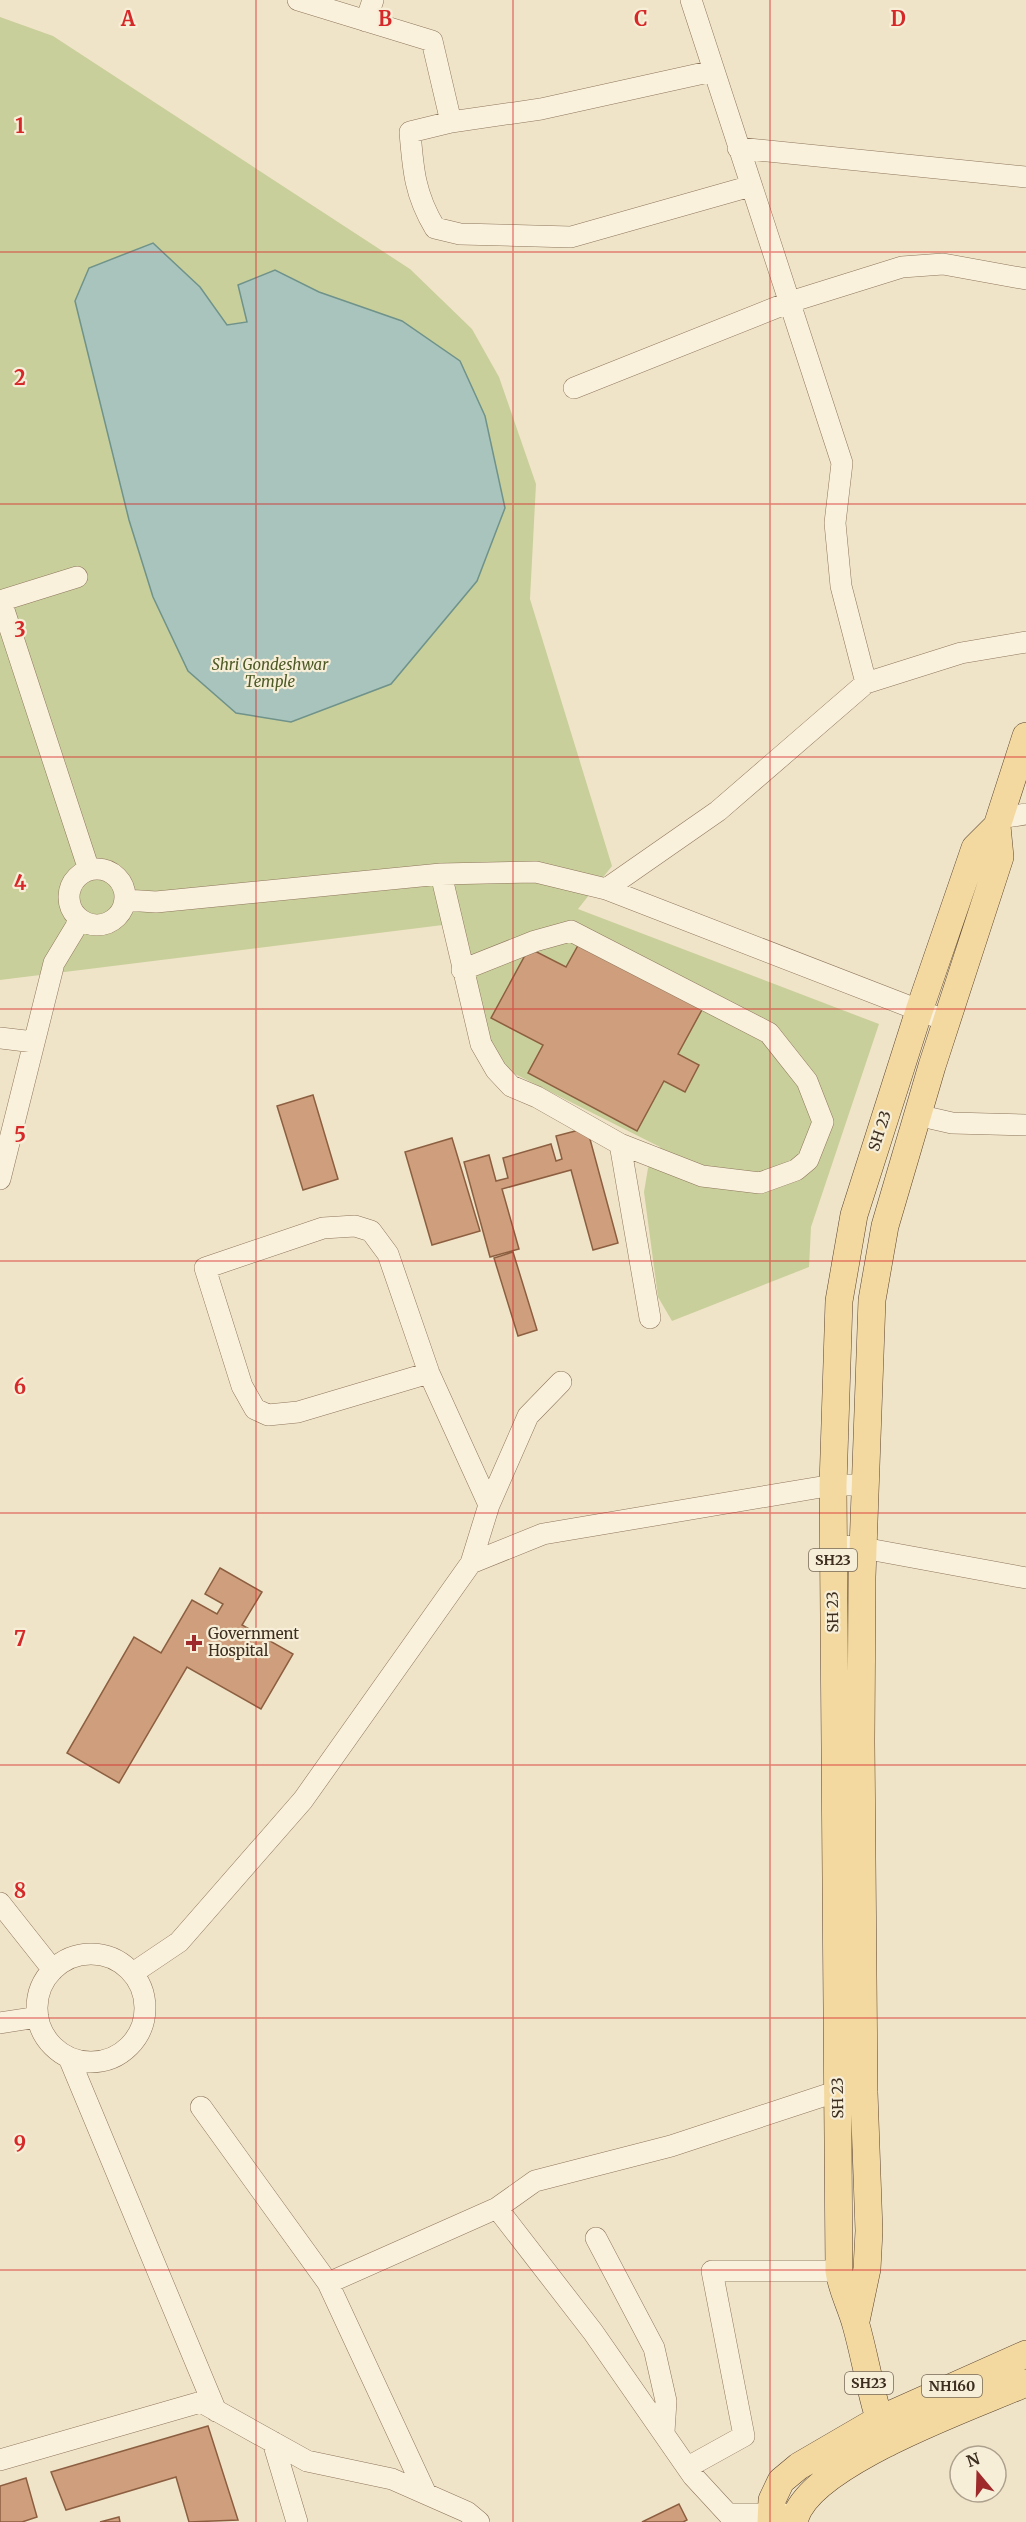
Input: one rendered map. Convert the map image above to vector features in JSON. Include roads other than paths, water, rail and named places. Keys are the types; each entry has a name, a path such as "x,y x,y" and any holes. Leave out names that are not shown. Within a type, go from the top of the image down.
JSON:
{"main road":[{"name":"SH 23","path":"848,1788 832,1545 839,1301 854,1215 919,1011 975,848 999,822 1026,736"},
{"path":"856,2322 867,2269 867,2178 851,2092 848,1788 863,1548 872,1300 885,1226 901,1168 1000,857 999,822"},
{"path":"957,901 983,911"},
{"path":"872,1158 901,1168"},
{"name":"SH 23","path":"851,2092 838,2179 839,2271 842,2291 856,2322 883,2431"},
{"path":"838,2179 867,2178"},
{"name":"NH160","path":"783,2518 772,2500 781,2481 831,2446 883,2431 1026,2354"},
{"path":"883,2431 1026,2383"}],"street":[{"path":"298,0 432,41 450,122"},
{"path":"366,21 373,0"},
{"path":"691,0 842,463 835,523 841,586 866,683"},
{"path":"713,71 541,109 450,122 410,132 416,190 435,228 460,234 571,237 751,186"},
{"path":"738,148 1026,177"},
{"path":"574,388 790,302 902,267 943,264 1026,279"},
{"path":"77,577 1,601 89,870"},
{"path":"606,889 718,811 866,683 961,653 1026,642"},
{"path":"999,822 1026,814"},
{"path":"99,869 117,877 123,885 124,900 120,913 114,920 96,926 80,920 73,913 68,896 75,879 89,870 99,869"},
{"path":"124,900 156,902 441,874 536,872 606,889 947,1020"},
{"path":"441,874 462,970 481,1044 496,1070 511,1086 537,1097 620,1144 702,1176 760,1184 796,1170 808,1160 823,1122 807,1081 769,1033 571,931 535,941 462,970"},
{"path":"0,1179 54,963 80,920"},
{"path":"0,1038 34,1042"},
{"path":"917,1115 952,1123 1026,1125"},
{"path":"620,1144 650,1318"},
{"path":"429,1373 298,1412 268,1415 255,1409 242,1386 205,1268 322,1228 355,1226 371,1231 388,1254 429,1373 489,1505"},
{"path":"133,1973 179,1942 303,1800 471,1563 489,1505 528,1416 561,1382"},
{"path":"471,1563 543,1534 832,1485 865,1485"},
{"path":"832,1545 863,1548 1026,1578"},
{"path":"0,1903 53,1970"},
{"path":"84,1955 102,1955 119,1962 133,1973 142,1989 146,2007 143,2025 134,2041 121,2053 105,2061 87,2062 69,2058 54,2048 43,2033 38,2017 38,2000 43,1984 53,1970 67,1960 84,1955"},
{"path":"0,2023 38,2017"},
{"path":"69,2058 216,2410"},
{"path":"328,2283 496,2208 535,2181 671,2146 851,2092"},
{"path":"201,2107 328,2283 426,2494"},
{"path":"496,2208 593,2332 721,2518 783,2518"},
{"path":"596,2238 654,2348 666,2401 664,2432"},
{"path":"688,2468 744,2436 712,2271 839,2271"},
{"path":"0,2460 201,2402 307,2461 392,2479 467,2512 479,2522"},
{"path":"273,2442 297,2522"}],"water":[{"path":"153,243 200,287 227,325 247,322 238,285 275,270 319,292 402,321 460,361 485,416 505,508 477,581 391,684 291,722 236,713 188,671 153,597 129,520 75,301 89,268"}],"place":[{"name":"Government Hospital","path":"194,1643"}],"park label":[{"name":"Shri Gondeshwar Temple","path":"270,674"}]}
